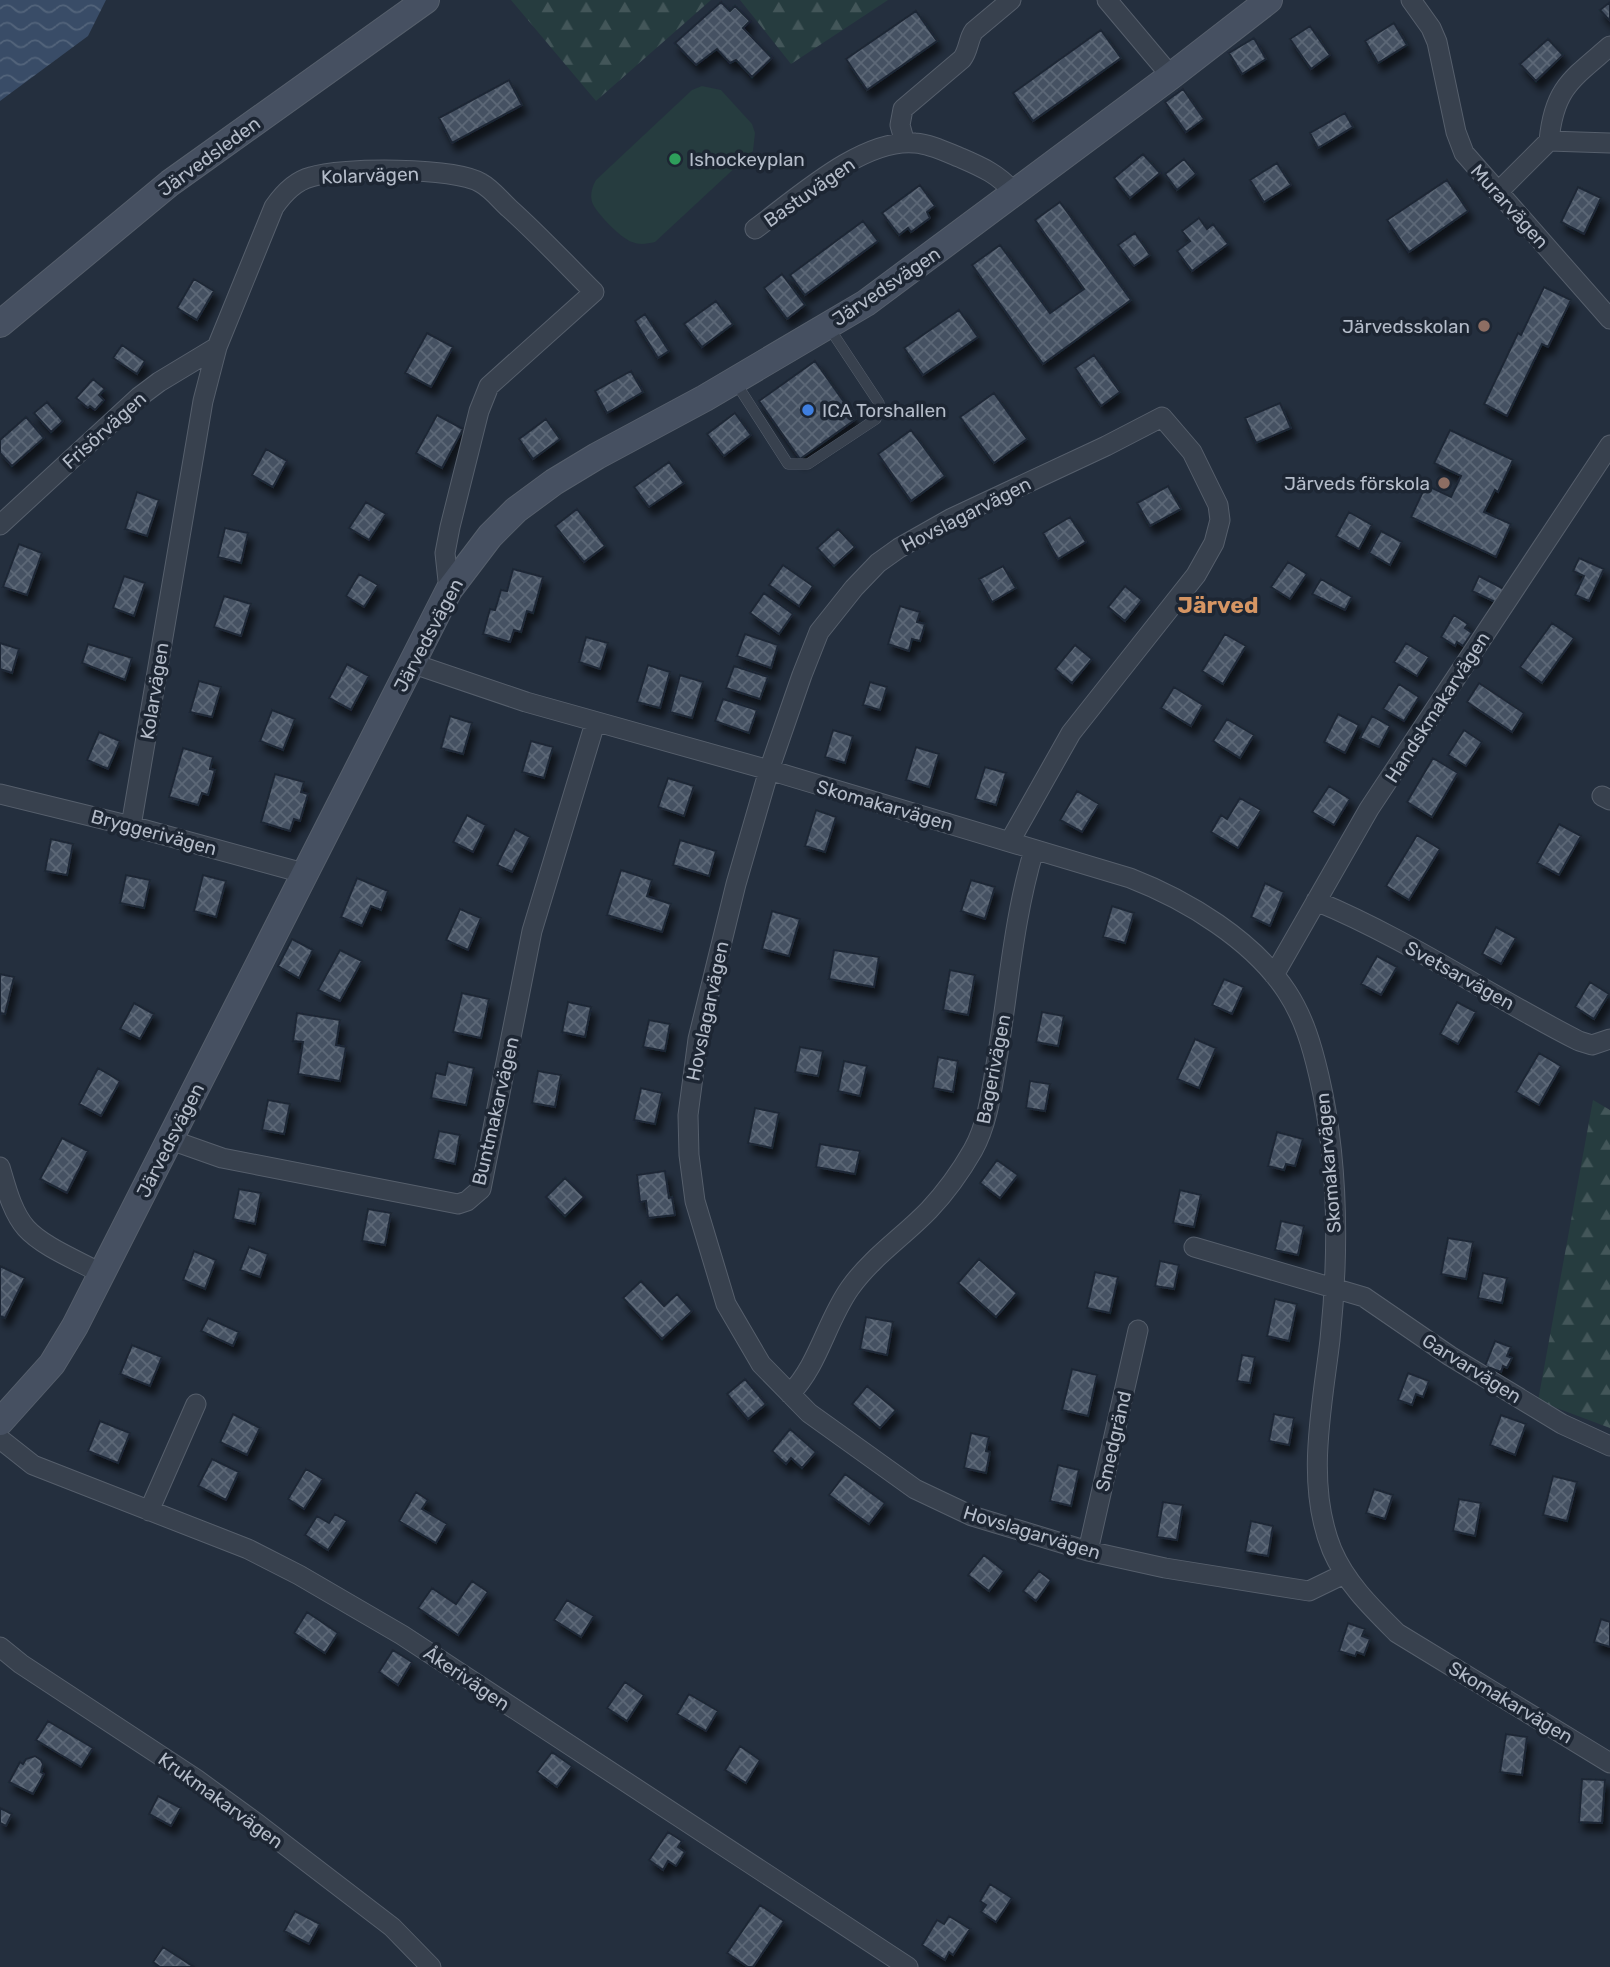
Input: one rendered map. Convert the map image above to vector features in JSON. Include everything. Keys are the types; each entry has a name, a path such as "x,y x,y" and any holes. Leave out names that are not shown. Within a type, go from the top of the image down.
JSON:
{"street":[{"name":"Järvedsleden","path":"0,324 170,183 426,0"},
{"path":"905,143 900,116 906,104 962,59 974,31 1011,0"},
{"path":"1107,0 1171,76"},
{"name":"Järvedsvägen","path":"0,1422 52,1364 75,1326 449,590 490,536 516,510 554,482 866,303 1269,0"},
{"name":"Murarvägen","path":"1411,0 1431,28 1437,42 1455,132 1464,153 1610,319"},
{"path":"1498,192 1549,141 1552,116 1560,94 1574,77 1610,46"},
{"path":"1549,141 1610,143"},
{"name":"Bastuvägen","path":"755,229 845,162 890,145 916,143 934,148 985,168 1004,180 1014,193"},
{"name":"Kolarvägen","path":"131,825 203,401 217,347 274,207 284,194 300,182 326,173 395,171 454,174 481,183 594,292 489,386 450,527 445,553 449,590"},
{"name":"Frisörvägen","path":"0,525 139,397 217,347"},
{"name":"Hovslagarvägen","path":"1010,841 1070,733 1196,575 1214,544 1220,520 1218,505 1192,452 1161,417 1106,446 952,518 899,548 878,563 835,610 819,632 769,771 727,920 698,1039 688,1115 689,1155 695,1201 726,1304 761,1364 808,1413 915,1489 972,1516 1088,1551 1165,1568 1309,1591 1344,1574"},
{"name":"Handskmakarvägen","path":"1274,975 1369,809 1610,445"},
{"name":"Skomakarvägen","path":"411,663 595,723 769,771 1130,878 1163,891 1190,906 1238,941 1274,975 1288,993 1311,1042 1327,1110 1336,1202 1335,1288 1318,1452 1318,1478 1321,1510 1331,1548 1344,1574 1397,1633 1610,1763"},
{"name":"Buntmakarvägen","path":"170,1140 222,1158 458,1204 474,1196 481,1189 532,931 595,723"},
{"name":"Bryggerivägen","path":"0,794 131,825 307,873"},
{"name":"Bagerivägen","path":"790,1394 807,1373 842,1300 856,1280 891,1243 928,1211 975,1145 985,1118 992,1086 1016,925 1034,850"},
{"name":"Svetsarvägen","path":"1316,901 1350,915 1403,943 1578,1041 1591,1045 1607,1041"},
{"path":"0,1167 11,1201 25,1226 53,1246 102,1274"},
{"name":"Garvarvägen","path":"1194,1247 1364,1297 1450,1356 1562,1424 1610,1446"},
{"name":"Smedgränd","path":"1088,1551 1138,1331"},
{"path":"149,1511 196,1404"},
{"name":"Åkerivägen","path":"0,1439 33,1465 248,1549 299,1575 402,1635 908,1967"},
{"name":"Krukmakarvägen","path":"0,1647 21,1664 196,1779 259,1825 391,1927 431,1967"}],"lane":[{"path":"734,381 788,464 808,464 876,419 879,402 828,326"}],"green space":[{"path":"511,0 711,0 596,101"},
{"path":"740,0 888,0 791,64"},
{"path":"702,86 721,90 752,124 755,133 753,151 655,242 632,242 616,231 594,206 591,196 593,185 692,90"},
{"path":"1593,1100 1610,1110 1610,1428 1538,1401"}],"water":[{"path":"0,0 106,0 88,36 0,101"}],"building":[{"path":"721,2 730,11 735,6 750,21 743,28 772,58 752,77 736,60 730,63 717,49 696,65 675,43"},
{"path":"1610,2 1610,21 1600,10"},
{"path":"916,11 937,41 867,90 846,59"},
{"path":"1394,23 1407,45 1378,63 1365,41"},
{"path":"1310,26 1330,55 1311,69 1290,39"},
{"path":"1101,30 1121,58 1033,121 1013,93"},
{"path":"1254,38 1266,59 1242,74 1229,53"},
{"path":"1548,39 1563,55 1536,81 1520,64"},
{"path":"509,80 522,105 452,143 439,118"},
{"path":"1183,89 1204,119 1186,132 1165,102"},
{"path":"1345,113 1353,127 1318,148 1310,133"},
{"path":"1143,154 1160,173 1130,198 1114,178"},
{"path":"1184,159 1196,174 1177,190 1165,174"},
{"path":"1277,163 1291,185 1264,202 1250,180"},
{"path":"1447,180 1468,211 1409,252 1387,220"},
{"path":"920,185 935,206 927,212 930,218 911,232 908,228 899,235 882,213"},
{"path":"1578,187 1601,198 1584,234 1561,222"},
{"path":"1060,202 1131,300 1043,364 972,265 1000,245 1050,313 1084,289 1035,220"},
{"path":"1199,218 1207,229 1213,224 1228,244 1192,271 1177,251 1190,241 1182,231"},
{"path":"863,221 878,241 805,295 790,275"},
{"path":"1135,233 1150,255 1134,266 1118,245"},
{"path":"782,274 805,305 787,319 764,288"},
{"path":"194,279 214,291 197,320 177,308"},
{"path":"1544,287 1571,300 1548,347 1542,344 1507,416 1484,404 1518,333 1521,335"},
{"path":"716,301 733,324 702,347 684,324"},
{"path":"959,310 978,337 923,375 904,348"},
{"path":"645,314 669,351 658,358 635,321"},
{"path":"427,333 453,347 431,387 405,373"},
{"path":"122,345 145,361 137,374 113,358"},
{"path":"1094,355 1120,392 1101,406 1075,368"},
{"name":"ICA Torshallen","path":"815,361 856,419 800,459 759,401"},
{"path":"631,371 643,392 607,413 595,391"},
{"path":"93,379 105,389 99,395 104,400 95,410 76,398"},
{"path":"994,393 1027,439 994,463 960,417"},
{"path":"47,402 63,421 51,432 34,413"},
{"path":"1280,403 1291,428 1256,443 1245,418"},
{"path":"735,413 751,435 724,456 707,434"},
{"path":"437,415 463,429 442,468 416,453"},
{"path":"26,417 44,438 12,466 0,453 0,440"},
{"path":"546,419 560,439 533,459 519,439"},
{"path":"911,430 945,476 911,501 878,454"},
{"path":"1450,430 1513,460 1498,492 1495,490 1484,512 1511,524 1496,557 1411,517 1426,485 1451,497 1461,476 1434,463"},
{"path":"266,449 287,461 273,487 252,475"},
{"path":"669,462 684,483 649,507 634,487"},
{"path":"1168,486 1181,509 1150,526 1137,503"},
{"path":"137,492 159,500 147,536 125,529"},
{"path":"366,502 386,514 369,540 349,528"},
{"path":"577,509 605,546 584,562 555,526"},
{"path":"1349,512 1372,525 1359,549 1336,536"},
{"path":"1070,517 1086,542 1058,559 1043,533"},
{"path":"225,528 248,533 241,563 218,557"},
{"path":"838,529 855,547 834,566 817,548"},
{"path":"1381,531 1402,542 1390,565 1369,553"},
{"path":"19,544 42,553 27,595 3,587"},
{"path":"1579,558 1604,569 1589,601 1575,595 1584,576 1573,571"},
{"path":"1288,562 1307,574 1290,599 1271,587"},
{"path":"783,565 813,586 799,606 769,585"},
{"path":"1003,566 1016,588 992,602 979,579"},
{"path":"513,569 543,577 533,613 527,611 521,632 514,630 510,642 483,634 490,609 495,610 501,590 507,591"},
{"path":"359,574 378,585 364,607 346,596"},
{"path":"124,576 145,583 134,616 113,608"},
{"path":"1479,576 1504,589 1497,603 1472,591"},
{"path":"1321,579 1352,597 1345,610 1312,594"},
{"path":"1125,586 1142,600 1125,621 1108,607"},
{"path":"764,593 793,614 779,634 750,613"},
{"path":"224,596 251,604 241,636 214,627"},
{"path":"900,606 920,612 917,622 925,624 920,641 912,639 909,651 888,644"},
{"path":"1454,615 1468,624 1465,628 1472,633 1463,646 1457,642 1455,646 1441,637"},
{"path":"1552,623 1574,638 1542,683 1520,667"},
{"path":"745,634 778,645 771,668 737,656"},
{"path":"1225,634 1246,646 1223,684 1202,671"},
{"path":"586,637 608,643 600,669 579,662"},
{"path":"0,643 19,649 12,673 0,669"},
{"path":"1406,643 1429,657 1417,676 1394,662"},
{"path":"88,644 132,658 125,680 82,663"},
{"path":"1075,645 1092,659 1072,683 1055,669"},
{"path":"347,664 369,676 351,710 329,698"},
{"path":"648,665 670,672 660,708 637,702"},
{"path":"734,666 768,677 760,699 726,688"},
{"path":"680,675 703,682 692,718 670,712"},
{"path":"199,681 221,687 212,717 190,712"},
{"path":"870,682 887,687 880,710 863,705"},
{"path":"1479,683 1524,713 1512,732 1467,702"},
{"path":"1399,684 1419,697 1404,721 1383,709"},
{"path":"1174,687 1203,705 1191,726 1161,708"},
{"path":"723,699 757,710 749,733 715,721"},
{"path":"272,710 295,719 283,750 260,741"},
{"path":"1338,714 1359,725 1345,753 1324,742"},
{"path":"450,716 472,723 463,754 441,748"},
{"path":"1372,716 1390,726 1379,747 1360,738"},
{"path":"1227,719 1254,735 1240,758 1213,741"},
{"path":"833,730 853,736 845,763 825,757"},
{"path":"1464,730 1482,742 1466,766 1448,755"},
{"path":"99,732 120,741 108,769 87,760"},
{"path":"531,741 553,747 544,778 522,772"},
{"path":"916,747 939,754 929,787 906,780"},
{"path":"183,748 213,757 210,769 215,770 208,795 202,793 198,805 169,797"},
{"path":"1433,758 1458,773 1432,817 1407,802"},
{"path":"985,767 1006,773 996,805 975,799"},
{"path":"275,774 304,782 301,792 308,794 300,821 294,819 290,831 261,822"},
{"path":"668,778 694,786 684,816 658,807"},
{"path":"1329,786 1350,799 1334,825 1312,812"},
{"path":"1077,791 1099,804 1082,832 1060,820"},
{"path":"1240,798 1261,810 1238,848 1211,832 1221,815 1227,819"},
{"path":"816,810 836,817 825,852 805,846"},
{"path":"467,815 486,825 473,852 453,842"},
{"path":"1559,824 1581,836 1559,875 1537,863"},
{"path":"515,829 530,837 512,872 497,865"},
{"path":"1417,835 1440,849 1409,900 1386,886"},
{"path":"51,839 73,844 67,875 45,871"},
{"path":"680,840 716,851 709,876 673,865"},
{"path":"621,870 652,880 647,896 671,904 662,932 607,915"},
{"path":"126,875 150,880 144,908 120,903"},
{"path":"203,875 226,881 216,917 194,911"},
{"path":"357,878 388,891 381,910 371,906 362,926 341,917"},
{"path":"971,880 995,887 985,919 961,911"},
{"path":"1265,883 1284,892 1270,926 1251,917"},
{"path":"1112,906 1134,913 1125,943 1103,937"},
{"path":"460,909 481,918 468,950 446,940"},
{"path":"772,911 800,919 789,956 762,949"},
{"path":"1496,927 1516,938 1501,964 1482,954"},
{"path":"292,939 313,950 299,978 278,966"},
{"path":"340,950 362,961 340,1001 318,990"},
{"path":"834,950 879,957 874,987 829,979"},
{"path":"1377,956 1397,967 1381,995 1361,984"},
{"path":"950,970 975,975 968,1015 943,1010"},
{"path":"0,974 14,977 5,1014 0,1013"},
{"path":"1224,979 1244,987 1232,1014 1212,1005"},
{"path":"1590,982 1609,994 1594,1019 1575,1007"},
{"path":"462,993 489,999 481,1038 453,1032"},
{"path":"568,1002 591,1007 585,1037 562,1032"},
{"path":"1457,1002 1476,1012 1458,1044 1440,1034"},
{"path":"134,1003 154,1014 140,1039 120,1029"},
{"path":"1042,1012 1064,1016 1058,1046 1036,1042"},
{"path":"297,1013 340,1020 336,1045 346,1047 340,1081 298,1074 303,1042 293,1041"},
{"path":"649,1020 670,1024 665,1051 643,1047"},
{"path":"1195,1039 1216,1048 1199,1088 1177,1079"},
{"path":"800,1047 823,1051 818,1076 795,1072"},
{"path":"1539,1053 1561,1066 1539,1105 1516,1092"},
{"path":"938,1057 958,1061 953,1092 933,1088"},
{"path":"844,1061 867,1066 860,1096 838,1091"},
{"path":"448,1062 474,1068 466,1105 431,1098 436,1073 445,1075"},
{"path":"98,1068 120,1081 101,1116 79,1104"},
{"path":"538,1071 561,1075 555,1107 532,1103"},
{"path":"1030,1081 1050,1084 1045,1111 1026,1108"},
{"path":"641,1088 662,1093 655,1124 634,1120"},
{"path":"268,1100 290,1104 284,1134 262,1130"},
{"path":"755,1108 779,1113 772,1148 748,1143"},
{"path":"439,1131 460,1135 455,1164 433,1159"},
{"path":"1277,1132 1303,1139 1295,1166 1286,1164 1284,1170 1268,1166"},
{"path":"62,1138 88,1151 67,1193 40,1179"},
{"path":"820,1144 860,1151 855,1174 816,1167"},
{"path":"997,1160 1018,1175 1000,1198 980,1183"},
{"path":"665,1171 675,1215 648,1218 646,1201 640,1202 637,1175"},
{"path":"565,1178 584,1197 565,1216 546,1197"},
{"path":"239,1189 261,1193 255,1224 233,1219"},
{"path":"1180,1190 1201,1195 1194,1227 1173,1223"},
{"path":"368,1209 391,1213 385,1245 362,1241"},
{"path":"1281,1221 1304,1226 1298,1255 1275,1250"},
{"path":"1448,1238 1473,1242 1466,1279 1441,1274"},
{"path":"249,1247 268,1254 260,1277 240,1270"},
{"path":"194,1251 216,1260 205,1289 183,1280"},
{"path":"979,1259 1017,1293 996,1317 958,1283"},
{"path":"1160,1261 1179,1265 1174,1289 1155,1286"},
{"path":"0,1266 25,1278 5,1318 0,1316"},
{"path":"1095,1272 1118,1277 1110,1313 1087,1308"},
{"path":"1483,1273 1507,1278 1502,1303 1478,1298"},
{"path":"641,1281 664,1306 677,1294 692,1311 662,1339 623,1298"},
{"path":"1275,1299 1297,1304 1289,1341 1267,1336"},
{"path":"866,1317 893,1322 887,1355 860,1349"},
{"path":"208,1318 239,1332 233,1346 201,1331"},
{"path":"1495,1341 1511,1347 1507,1356 1512,1358 1507,1368 1503,1366 1501,1372 1485,1366"},
{"path":"132,1345 162,1357 150,1386 120,1374"},
{"path":"1242,1355 1255,1357 1250,1383 1237,1381"},
{"path":"1072,1369 1097,1375 1088,1416 1062,1410"},
{"path":"1408,1373 1429,1381 1423,1397 1416,1394 1412,1405 1398,1400"},
{"path":"745,1379 766,1404 748,1419 727,1394"},
{"path":"867,1386 896,1410 880,1428 852,1404"},
{"path":"233,1414 260,1428 247,1455 220,1442"},
{"path":"1274,1414 1294,1418 1289,1445 1269,1441"},
{"path":"1501,1415 1526,1424 1515,1455 1490,1445"},
{"path":"100,1421 130,1433 118,1463 88,1451"},
{"path":"790,1429 816,1452 802,1468 791,1458 786,1464 772,1451"},
{"path":"971,1433 989,1437 986,1451 990,1452 986,1473 964,1468"},
{"path":"212,1459 239,1472 226,1500 198,1486"},
{"path":"1058,1465 1079,1470 1071,1506 1050,1501"},
{"path":"306,1469 323,1479 304,1509 288,1499"},
{"path":"845,1474 885,1503 869,1524 829,1495"},
{"path":"1553,1476 1577,1482 1567,1521 1543,1515"},
{"path":"1374,1489 1393,1495 1385,1519 1366,1513"},
{"path":"416,1492 428,1500 422,1509 447,1524 436,1543 399,1521"},
{"path":"1459,1499 1481,1503 1475,1536 1453,1531"},
{"path":"1163,1502 1183,1505 1177,1540 1157,1537"},
{"path":"335,1514 347,1521 328,1550 305,1535 317,1516 329,1523"},
{"path":"1251,1521 1273,1526 1268,1556 1245,1552"},
{"path":"984,1555 1004,1571 989,1591 968,1575"},
{"path":"1039,1571 1051,1580 1036,1601 1023,1591"},
{"path":"472,1581 488,1592 458,1635 418,1608 432,1588 456,1604"},
{"path":"567,1600 594,1616 581,1637 554,1620"},
{"path":"307,1612 338,1633 325,1653 294,1633"},
{"path":"1601,1619 1610,1622 1610,1647 1594,1642"},
{"path":"1348,1623 1365,1629 1362,1636 1370,1639 1364,1655 1357,1652 1355,1656 1339,1651"},
{"path":"393,1650 412,1662 398,1685 379,1672"},
{"path":"625,1682 644,1695 627,1721 607,1708"},
{"path":"689,1694 718,1711 706,1731 677,1714"},
{"path":"48,1721 93,1748 81,1767 36,1740"},
{"path":"1506,1734 1527,1737 1522,1775 1500,1772"},
{"path":"740,1746 760,1760 746,1783 725,1770"},
{"path":"552,1752 572,1766 557,1787 537,1772"},
{"path":"35,1756 43,1764 41,1772 44,1774 33,1794 9,1782 20,1762 23,1764 26,1759"},
{"path":"1582,1779 1605,1780 1602,1823 1579,1822"},
{"path":"158,1796 181,1808 171,1826 149,1814"},
{"path":"0,1808 12,1814 6,1826 0,1823"},
{"path":"668,1832 682,1841 678,1847 685,1852 676,1866 668,1861 663,1870 649,1860"},
{"path":"990,1884 1012,1898 996,1922 981,1912 986,1905 980,1901"},
{"path":"760,1905 784,1921 753,1967 748,1967 727,1953"},
{"path":"295,1911 320,1924 309,1944 284,1931"},
{"path":"949,1916 970,1929 953,1955 949,1952 945,1960 922,1945 937,1920 944,1924"},
{"path":"163,1947 194,1967 160,1967 153,1962"}],"place":[{"name":"Ishockeyplan","path":"675,159"},
{"name":"Järvedsskolan","path":"1484,326"},
{"name":"ICA Torshallen","path":"808,410"},
{"name":"Järveds förskola","path":"1444,483"}],"district":[{"name":"Järved","path":"1218,605"}]}
